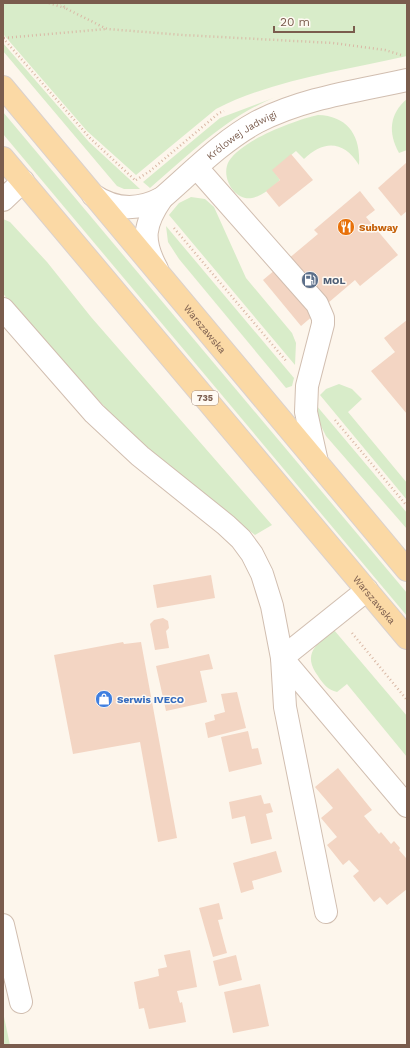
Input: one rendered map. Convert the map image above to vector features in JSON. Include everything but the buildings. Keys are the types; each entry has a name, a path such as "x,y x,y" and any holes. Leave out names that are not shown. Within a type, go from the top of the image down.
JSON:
{"main road":[{"name":"Warszawska","path":"3,87 407,570"},
{"name":"Warszawska","path":"3,158 407,638"}],"street":[{"name":"Królowej Jadwigi","path":"93,195 101,201 122,207 132,208 158,202 237,135 274,114 310,102 407,80"},
{"path":"197,168 317,304 323,318 323,324 307,386 307,422 317,462"},
{"path":"3,200 23,181"},
{"path":"158,202 148,224 146,235 151,258 159,273"},
{"path":"3,309 94,413 140,456 226,525 241,539 252,554 262,574 272,606 282,658 285,707 326,912"},
{"path":"282,658 367,590"},
{"path":"282,658 407,806"},
{"path":"3,925 21,1002"}],"path":[{"path":"49,3 65,8 107,29"},
{"path":"61,3 65,8"},
{"path":"3,38 107,29 183,36 333,43 385,50 407,57"},
{"path":"3,38 90,138 158,202 170,224 307,386"},
{"path":"331,416 407,506"},
{"path":"336,614 407,700"}],"green space":[{"path":"3,3 407,3 407,56 285,83 238,99 216,109 136,175 87,131 3,34"},
{"path":"3,43 89,142 140,189 124,189 117,186 3,51"},
{"path":"276,97 258,105 225,125 150,188 143,182 220,118"},
{"path":"407,99 407,150 399,153 393,138 392,124 397,111"},
{"path":"3,112 407,593 407,616 3,134"},
{"path":"318,115 337,119 345,124 350,130 358,145 359,165 347,151 340,147 326,146 318,148 304,159 296,151 273,170 280,180 264,193 256,197 245,198 234,192 230,186 226,174 229,161 236,153 245,146 270,132 296,121"},
{"path":"191,197 205,199 214,207 246,278 292,333 296,343 295,365 169,215 179,203"},
{"path":"3,219 10,222 47,262 91,317 272,525 255,535 117,428 104,406 22,323 3,293"},
{"path":"166,226 294,378 292,386 286,388 179,259 168,242"},
{"path":"339,384 352,389 362,399 348,412 407,483 407,500 320,395 326,389"},
{"path":"316,405 407,513 407,529 326,436 318,420"},
{"path":"334,630 407,716 407,757 347,684 337,692 331,690 322,682 313,668 311,655 313,650"},
{"path":"3,1012 10,1045 3,1045"}],"place":[{"name":"Subway","path":"346,227"},
{"name":"MOL","path":"310,280"},
{"name":"Serwis IVECO","path":"104,699"}]}
